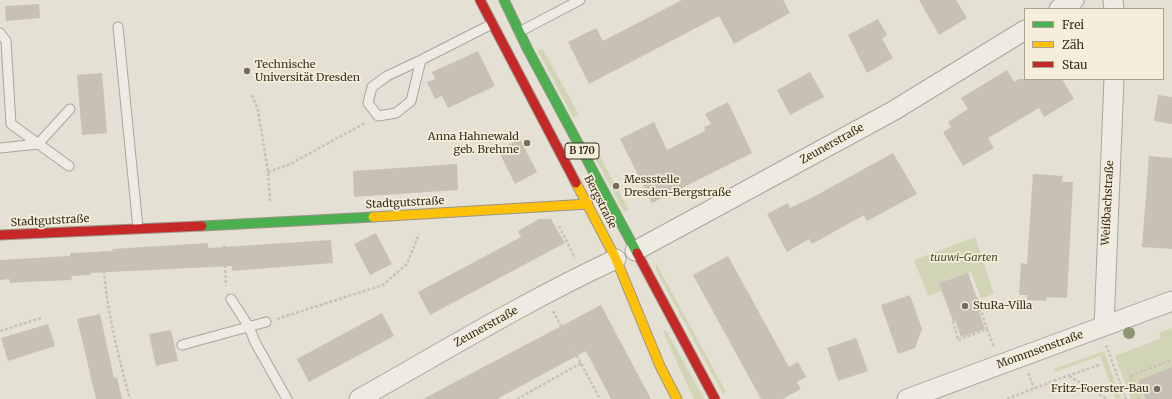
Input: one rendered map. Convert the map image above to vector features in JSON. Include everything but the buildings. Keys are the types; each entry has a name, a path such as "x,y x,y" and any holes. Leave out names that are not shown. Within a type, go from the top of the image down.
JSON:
{"main road":[{"name":"Bergstraße","path":"480,0 616,259 660,366 677,399"},
{"name":"B 170","path":"504,0 528,50 715,399"},
{"name":"Stadtgutstraße","path":"0,235 422,214 588,204"}],"street":[{"path":"1061,8 1074,0"},
{"name":"Zeunerstraße","path":"635,251 893,111 1024,31"},
{"name":"Weißbachstraße","path":"1105,335 1114,80"},
{"name":"Zeunerstraße","path":"367,397 544,295 583,274 616,259"},
{"name":"Mommsenstraße","path":"907,399 1105,335 1172,301"}],"lane":[{"path":"519,32 580,0"},
{"path":"422,60 411,101 396,113 378,116 368,103 372,87 387,76 492,24"},
{"path":"118,27 138,228"},
{"path":"0,33 6,41 11,124 69,166"},
{"path":"0,148 38,144 70,108"},
{"path":"231,299 249,327 255,342 287,399"},
{"path":"182,345 266,322"}],"path":[{"path":"252,95 258,110 271,199"},
{"path":"268,172 290,164 378,116"},
{"path":"266,322 382,285 407,264 422,225 422,214"},
{"path":"223,224 226,288 231,299"},
{"name":"Stadtgutstraße","path":"102,230 104,276 119,358 130,399"},
{"path":"567,243 575,258"},
{"path":"544,295 600,399"},
{"path":"953,321 958,340 987,329 981,311"},
{"path":"0,331 41,318"},
{"path":"1105,335 1126,399"},
{"path":"1139,399 1130,376 1172,360"},
{"path":"517,399 581,363"},
{"path":"1007,399 1099,365"},
{"path":"1069,376 1107,399"}],"green space":[{"path":"543,49 579,115 573,117 538,51"},
{"path":"596,149 629,210 624,212 592,152"},
{"name":"tuuwi-Garten","path":"975,237 994,294 981,298 971,272 939,283 942,291 928,296 914,260"},
{"path":"656,263 726,392 723,394 656,270"},
{"path":"1172,328 1172,367 1137,380 1144,399 1131,399 1115,356 1161,338 1159,333"},
{"path":"666,330 704,399 694,399 663,331"},
{"path":"1104,351 1121,398 1116,399 1100,356 1055,372 1054,369"}],"traffic: fast":[{"path":"504,0 528,50 637,253"},
{"path":"202,226 373,217"}],"traffic: slow":[{"path":"576,183 616,259 660,366 677,399"},
{"path":"373,217 588,204"}],"traffic: jam":[{"path":"480,0 576,183"},
{"path":"0,235 202,226"},
{"path":"637,253 715,399"}],"place":[{"name":"Technische Universität Dresden","path":"247,71"},
{"name":"Anna Hahnewald geb. Brehme","path":"527,143"},
{"name":"Messstelle Dresden-Bergstraße","path":"616,186"},
{"name":"StuRa-Villa","path":"965,306"},
{"name":"Fritz-Foerster-Bau","path":"1157,389"}]}
